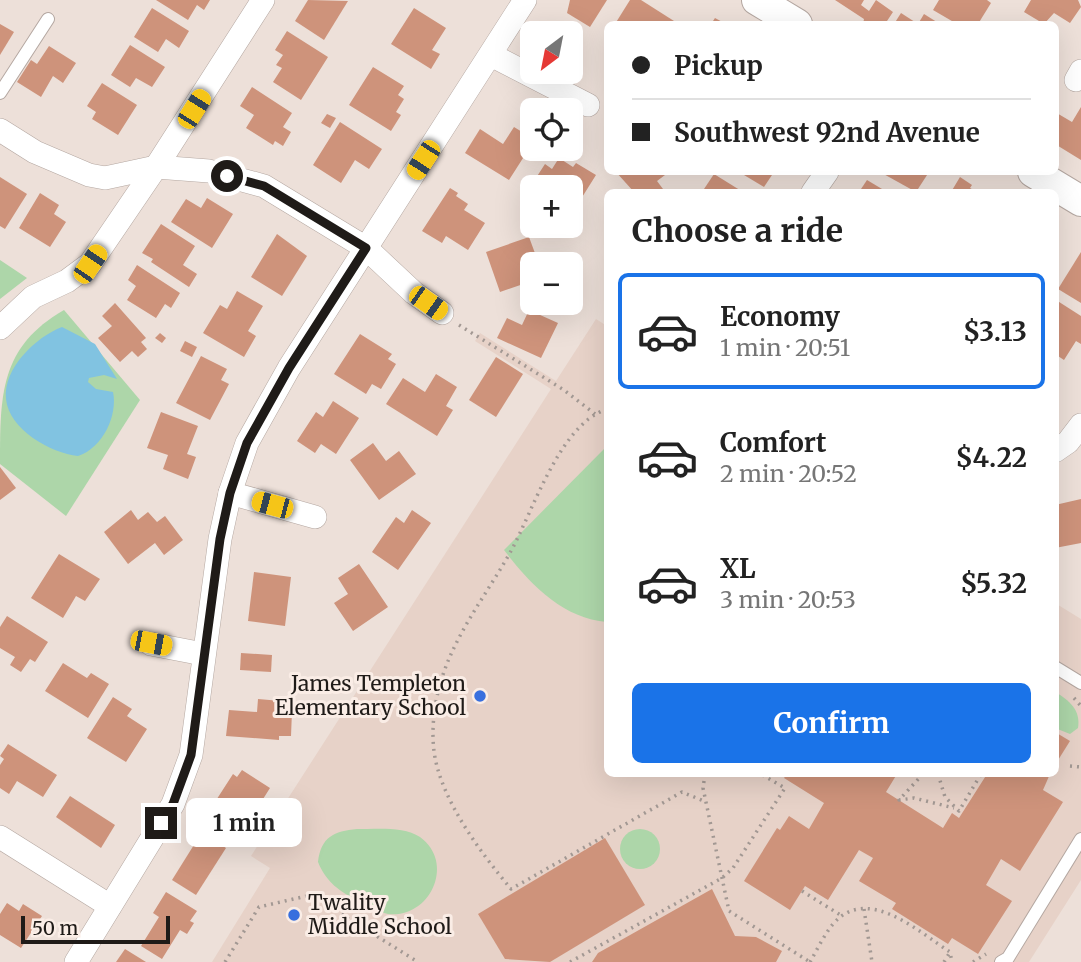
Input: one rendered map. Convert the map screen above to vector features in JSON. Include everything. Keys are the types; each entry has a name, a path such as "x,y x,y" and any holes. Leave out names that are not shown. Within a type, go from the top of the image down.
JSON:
{"street":[{"path":"0,328 33,297 67,281 90,264 263,0"},
{"path":"76,962 173,804 191,755 203,654 230,493 247,443 265,408 525,0"},
{"path":"757,0 792,21"},
{"path":"491,55 588,105"},
{"path":"0,130 35,152 89,175 106,178 156,167 209,172 264,186 366,248 414,293 442,313"},
{"path":"1039,175 1081,201"},
{"path":"1059,448 1068,442 1081,425"},
{"path":"230,493 315,517"},
{"path":"151,643 203,654"},
{"path":"0,837 110,906"}],"lane":[{"path":"0,93 48,19"},
{"path":"1059,669 1081,683"},
{"path":"1001,962 1008,958 1081,839"}],"path":[{"path":"442,313 595,414"},
{"path":"604,410 595,414 573,438 547,475 512,550 452,653 435,703 434,752 453,804 486,859 511,889 682,792 706,802"},
{"path":"1070,766 1081,767"},
{"path":"705,777 703,788 729,911 810,962 833,924 842,916 864,909 889,913 950,952 952,962"},
{"path":"570,962 722,878 742,858 785,789 766,777"},
{"path":"920,777 899,800 906,797 923,799 959,811 979,777"},
{"path":"939,777 945,797 954,808"},
{"path":"802,891 842,916"},
{"path":"225,962 260,907 311,895 418,962"},
{"path":"864,909 872,962"},
{"path":"944,962 950,952"}],"shaded area":[{"name":"James Templeton Elementary School","path":"596,319 604,324 604,777 1059,777 1059,605 1081,619 1081,880 1029,962 212,962 270,868 251,856 551,389 475,341 480,333 556,381"}],"green space":[{"path":"0,260 27,278 0,299"},
{"path":"64,310 140,400 66,516 0,464 1,416 8,375 27,340 43,324"},
{"path":"604,449 604,621 576,614 548,597 504,550"},
{"path":"1059,695 1069,702 1078,716 1078,728 1070,734 1059,730"},
{"path":"640,829 654,835 660,849 654,863 640,869 626,863 620,849 626,835"},
{"path":"342,831 406,831 420,837 431,848 437,874 426,899 416,908 403,913 381,912 346,894 334,886 325,875 318,862 326,841"}],"water":[{"path":"62,327 95,344 117,379 104,375 89,378 88,382 96,389 113,392 113,411 107,430 95,446 78,456 56,450 33,438 15,421 6,399 10,376 23,355 42,338"}],"building":[{"path":"156,0 210,0 204,10 197,5 188,20"},
{"path":"308,0 348,1 324,40 295,21"},
{"path":"570,0 607,0 590,27 567,13"},
{"path":"630,0 641,0 674,21 617,21"},
{"path":"835,0 864,0 861,5 869,11 876,0 893,12 887,21 864,19"},
{"path":"939,0 987,0 991,3 980,21 952,21 933,10"},
{"path":"1031,0 1078,0 1081,7 1070,23 1054,13 1047,21 1039,21 1024,12"},
{"path":"152,8 189,31 179,48 166,39 158,52 134,37"},
{"path":"414,8 446,28 432,50 440,54 431,69 391,44"},
{"path":"901,13 913,21 896,21"},
{"path":"924,14 935,21 920,21"},
{"path":"0,24 14,32 0,55"},
{"path":"287,31 328,57 301,100 273,82 282,68 276,65 283,55 275,50"},
{"path":"130,45 165,67 152,87 136,78 130,87 111,75"},
{"path":"49,46 76,63 63,83 53,76 41,97 17,82 31,60 37,64"},
{"path":"373,67 404,86 398,95 404,99 396,112 401,115 391,131 349,105"},
{"path":"102,83 137,105 118,135 92,119 96,112 87,106"},
{"path":"252,87 292,113 283,127 291,132 283,146 275,141 273,145 246,128 254,115 240,106"},
{"path":"1081,107 1081,160 1059,146 1059,114 1072,122"},
{"path":"327,114 336,118 330,128 321,123"},
{"path":"340,122 382,149 369,169 355,160 341,183 313,165"},
{"path":"514,127 520,131 521,161 509,180 465,153 480,129 503,144"},
{"path":"557,161 564,161 573,167 576,163 596,175 583,196 583,175 538,175 545,164 552,169"},
{"path":"619,175 665,175 657,181 663,189 631,189"},
{"path":"716,175 738,189 704,189"},
{"path":"744,175 772,175 764,187"},
{"path":"885,175 927,175 918,189 911,189"},
{"path":"0,177 27,194 5,229 0,226"},
{"path":"960,177 972,185 972,189 953,189"},
{"path":"867,180 882,189 861,189"},
{"path":"450,188 468,204 464,210 485,223 468,250 446,236 442,243 422,231"},
{"path":"40,193 59,205 54,214 66,222 50,247 19,228"},
{"path":"207,198 233,214 212,248 171,222 186,199 201,208"},
{"path":"161,224 195,246 183,265 197,274 189,287 142,253"},
{"path":"277,234 307,256 282,296 251,277"},
{"path":"529,238 535,252 520,252 520,285 500,292 486,252"},
{"path":"1081,252 1081,303 1059,287"},
{"path":"137,265 180,293 171,308 165,304 156,318 127,300 136,286 128,280"},
{"path":"237,291 263,306 248,331 256,336 244,357 203,333 220,305 227,309"},
{"path":"1059,302 1081,316 1081,344 1076,341 1064,360 1059,357"},
{"path":"115,303 146,338 141,342 147,349 138,357 132,351 120,362 98,338 112,326 102,316"},
{"path":"527,315 540,315 558,323 541,358 497,338 507,318 522,325"},
{"path":"160,333 166,338 162,343 155,338"},
{"path":"360,334 392,354 388,359 396,364 381,389 372,384 366,394 334,374"},
{"path":"185,341 197,347 192,357 180,351"},
{"path":"201,356 227,369 221,380 229,384 210,420 176,403"},
{"path":"496,357 523,374 496,417 469,400"},
{"path":"436,374 457,387 446,406 453,410 437,436 386,404 403,378 425,392"},
{"path":"333,401 359,418 336,454 321,444 315,453 297,441 316,412 323,417"},
{"path":"161,412 198,426 187,454 196,457 188,479 163,469 168,455 147,448"},
{"path":"373,443 386,461 399,451 416,474 379,500 350,460"},
{"path":"0,467 16,488 0,500"},
{"path":"1081,499 1081,543 1059,547 1059,504"},
{"path":"131,510 138,520 148,512 157,522 165,516 183,540 164,555 155,543 128,564 104,532"},
{"path":"412,510 431,523 398,570 372,552 396,517 404,523"},
{"path":"59,554 100,579 85,601 76,596 63,618 31,598"},
{"path":"359,564 388,607 353,631 334,603 348,594 338,578"},
{"path":"254,572 291,577 285,626 248,621"},
{"path":"7,616 48,642 35,662 30,659 21,672 10,665 15,657 0,648 0,627"},
{"path":"241,653 272,655 271,672 240,670"},
{"path":"63,663 87,678 91,673 109,684 88,718 45,691"},
{"path":"113,697 132,709 127,716 147,729 126,762 87,738"},
{"path":"258,699 281,701 281,710 292,711 291,736 279,736 279,740 226,736 229,710 257,712"},
{"path":"1059,734 1070,741 1059,759"},
{"path":"8,744 57,775 43,797 17,781 9,794 0,788 0,765 4,759 0,756"},
{"path":"242,770 270,788 246,826 213,805 233,774 237,777"},
{"path":"895,777 886,792 943,828 952,813 959,818 985,777 1049,777 1043,790 1063,802 1020,871 1001,859 986,885 1012,901 978,954 952,938 948,944 892,909 896,903 859,881 873,858 859,850 828,900 805,886 790,910 744,881 777,828 780,830 789,816 809,829 824,803 784,778"},
{"path":"70,796 115,825 101,848 56,817"},
{"path":"202,832 226,848 196,895 172,880"},
{"path":"605,838 645,905 550,962 505,959 478,914"},
{"path":"712,889 735,936 756,937 782,951 776,962 592,962 598,953"},
{"path":"166,892 197,911 190,921 194,923 187,934 180,930 162,959 141,946 159,917 153,913"},
{"path":"7,903 19,911 23,904 42,916 21,948 0,935 0,914"},
{"path":"125,949 146,962 116,962"}],"place":[{"name":"James Templeton Elementary School","path":"480,696"},
{"name":"Twality Middle School","path":"294,915"}],"route":[{"path":"161,823 173,804 191,755 220,539 230,493 247,443 289,368 366,248 264,186 227,176"}]}
